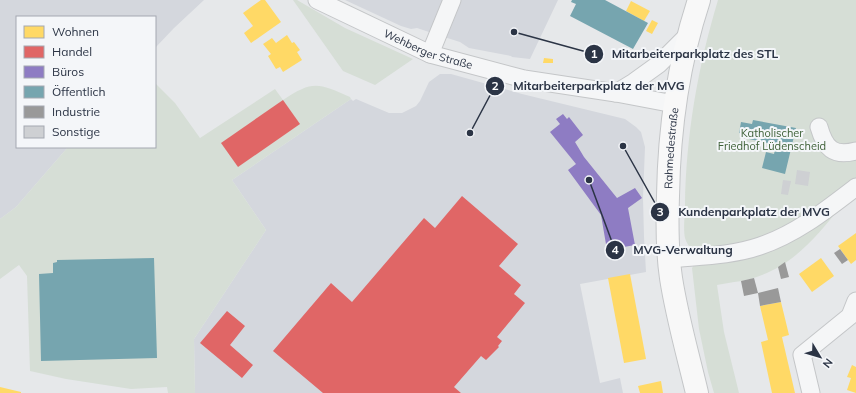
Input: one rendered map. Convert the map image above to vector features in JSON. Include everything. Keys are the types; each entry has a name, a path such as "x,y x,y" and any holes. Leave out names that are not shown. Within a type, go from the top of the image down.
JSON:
{"main road":[{"name":"Rahmedestraße","path":"697,393 677,307 669,259 667,225 668,179 674,104 688,35 699,0"}],"street":[{"name":"Wehberger Straße","path":"317,0 430,54 524,79 616,93 674,104"},
{"path":"430,54 452,0"},
{"path":"616,93 659,64 688,35"},
{"path":"819,127 822,138 829,149 836,152 849,153 856,151"},
{"path":"669,259 721,254 760,246 811,221 856,187"},
{"path":"812,393 802,355 850,316 856,301"}],"shaded area":[{"path":"0,0 204,0 156,47 156,16 16,16 16,148 67,148 16,207 0,219"},
{"path":"345,0 558,0 530,59 512,57 469,48 460,42 417,28 411,29 401,26"},
{"path":"440,74 451,74 522,94 625,119 641,132 645,147 643,198 646,272 580,284 600,383 620,378 623,393 195,393 194,339 266,230 232,180 351,99 353,101 356,99 389,113 402,113 416,106 429,82"}],"green space":[{"path":"293,0 297,0 345,28 413,59 375,85 343,71"},
{"name":"Katholischer Friedhof Lüdenscheid","path":"718,0 856,0 856,180 783,230 740,245 691,249 685,239 684,230 688,153 694,101 699,75"},
{"path":"156,84 175,103 200,138 275,89 283,100 302,89 316,86 330,89 350,97 351,99 232,180 266,230 194,339 195,393 168,393 167,387 131,389 66,379 30,371 27,276 19,265 0,279 0,219 16,207 67,148 156,148"},
{"path":"841,206 815,237 786,263 757,277 717,285 724,332 739,393 714,393 699,329 692,268 695,264"}],"building: Wohnen":[{"path":"261,0 265,0 281,22 251,43 244,33 253,26 243,13"},
{"path":"631,1 650,11 644,21 626,11"},
{"path":"652,20 658,23 652,34 646,31"},
{"path":"287,35 292,43 294,42 300,50 297,52 302,60 283,72 280,67 276,69 268,56 271,54 263,44 272,38 276,43"},
{"path":"544,58 553,59 553,63 543,63"},
{"path":"856,233 856,260 851,264 838,246"},
{"path":"821,258 834,276 812,292 799,274"},
{"path":"630,274 646,359 624,363 608,278"},
{"path":"781,302 789,335 782,337 795,393 772,393 761,342 768,340 760,306"},
{"path":"852,365 856,367 856,393 847,390 851,378 847,377"},
{"path":"661,381 663,393 640,393 638,386"},
{"path":"0,387 21,392 21,393 0,393"}],"building: Handel":[{"path":"283,100 300,124 238,167 221,143"},
{"path":"462,196 518,244 499,266 521,285 514,294 525,303 497,337 502,341 498,346 499,347 486,360 481,356 454,387 461,393 323,393 273,351 331,283 352,302 424,218 435,228"},
{"path":"227,311 245,326 230,345 253,365 242,378 200,343"}],"building: Büros":[{"path":"563,114 567,119 569,117 583,135 575,142 584,157 617,198 635,188 642,198 628,208 635,245 607,250 601,215 568,170 576,164 550,132 560,124 556,119"}],"building: Öffentlich":[{"path":"572,0 605,0 648,23 633,49 570,16 576,4 571,2"},
{"path":"753,120 796,128 785,174 762,168 766,152 774,154 776,145 749,139 750,135 739,133 741,122 752,124"},
{"path":"154,258 157,358 41,361 39,274 53,273 53,263 57,262 57,260"}],"building: Industrie":[{"path":"840,249 848,260 842,264 834,253"},
{"path":"785,262 789,277 781,279 778,267"},
{"path":"754,278 758,293 744,296 741,281"},
{"path":"778,288 781,302 760,306 758,293"}],"building: Sonstige":[{"path":"797,170 810,172 808,186 795,184"},
{"path":"783,180 791,181 788,195 781,194"}],"place":[{"name":"Mitarbeiterparkplatz des STL","path":"514,32"},
{"name":"Mitarbeiterparkplatz der MVG","path":"470,133"},
{"name":"Kundenparkplatz der MVG","path":"623,146"},
{"name":"MVG-Verwaltung","path":"589,180"}]}
